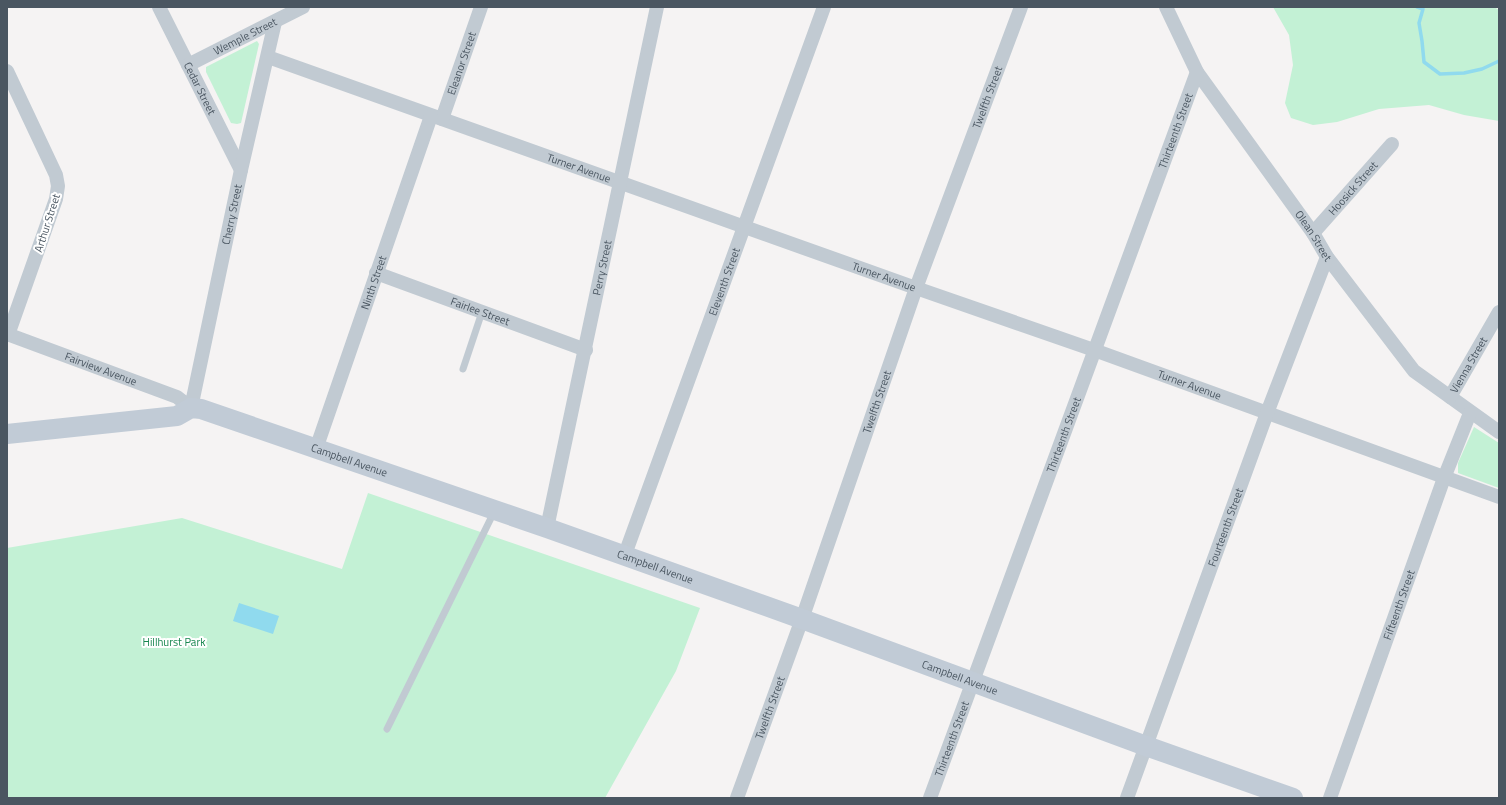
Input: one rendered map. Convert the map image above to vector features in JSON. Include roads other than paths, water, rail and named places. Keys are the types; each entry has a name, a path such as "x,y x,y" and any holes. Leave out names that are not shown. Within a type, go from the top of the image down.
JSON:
{"street":[{"name":"Cedar Street","path":"159,7 241,170"},
{"name":"Wemple Street","path":"188,65 303,7"},
{"name":"Eleanor Street","path":"437,117 481,7"},
{"name":"Perry Street","path":"547,528 586,350 619,182 657,7"},
{"name":"Eleventh Street","path":"624,556 824,7"},
{"name":"Twelfth Street","path":"737,798 802,619 916,288 1021,7"},
{"name":"Olean Street","path":"1166,7 1197,72 1313,233 1328,258 1414,372 1499,432"},
{"name":"Cherry Street","path":"191,408 241,170 275,22"},
{"name":"Turner Avenue","path":"268,57 1094,350 1499,497"},
{"name":"Arthur Street","path":"7,71 56,175 58,186 56,200 8,334"},
{"name":"Thirteenth Street","path":"930,798 1197,72"},
{"name":"Ninth Street","path":"316,449 376,273 437,117"},
{"name":"Hoosick Street","path":"1313,233 1392,144"},
{"name":"Fourteenth Street","path":"1127,798 1267,413 1328,258"},
{"name":"Fairlee Street","path":"376,273 586,350"},
{"name":"Vienna Street","path":"1450,397 1499,312"},
{"name":"Fairview Avenue","path":"8,334 177,396 191,408"},
{"path":"7,434 177,416 191,408"},
{"name":"Campbell Avenue","path":"191,408 201,409 547,528 802,619 1146,746 1293,798"},
{"name":"Fifteenth Street","path":"1330,798 1444,478 1470,412"}],"lane":[{"path":"463,369 482,312"},
{"path":"387,729 495,510"}],"water":[{"path":"239,603 279,616 273,634 233,621"}],"waterway":[{"path":"1417,7 1423,9 1419,23 1424,62 1440,74 1464,73 1482,69 1499,61"}],"park label":[{"name":"Hillhurst Park","path":"174,642"}]}
